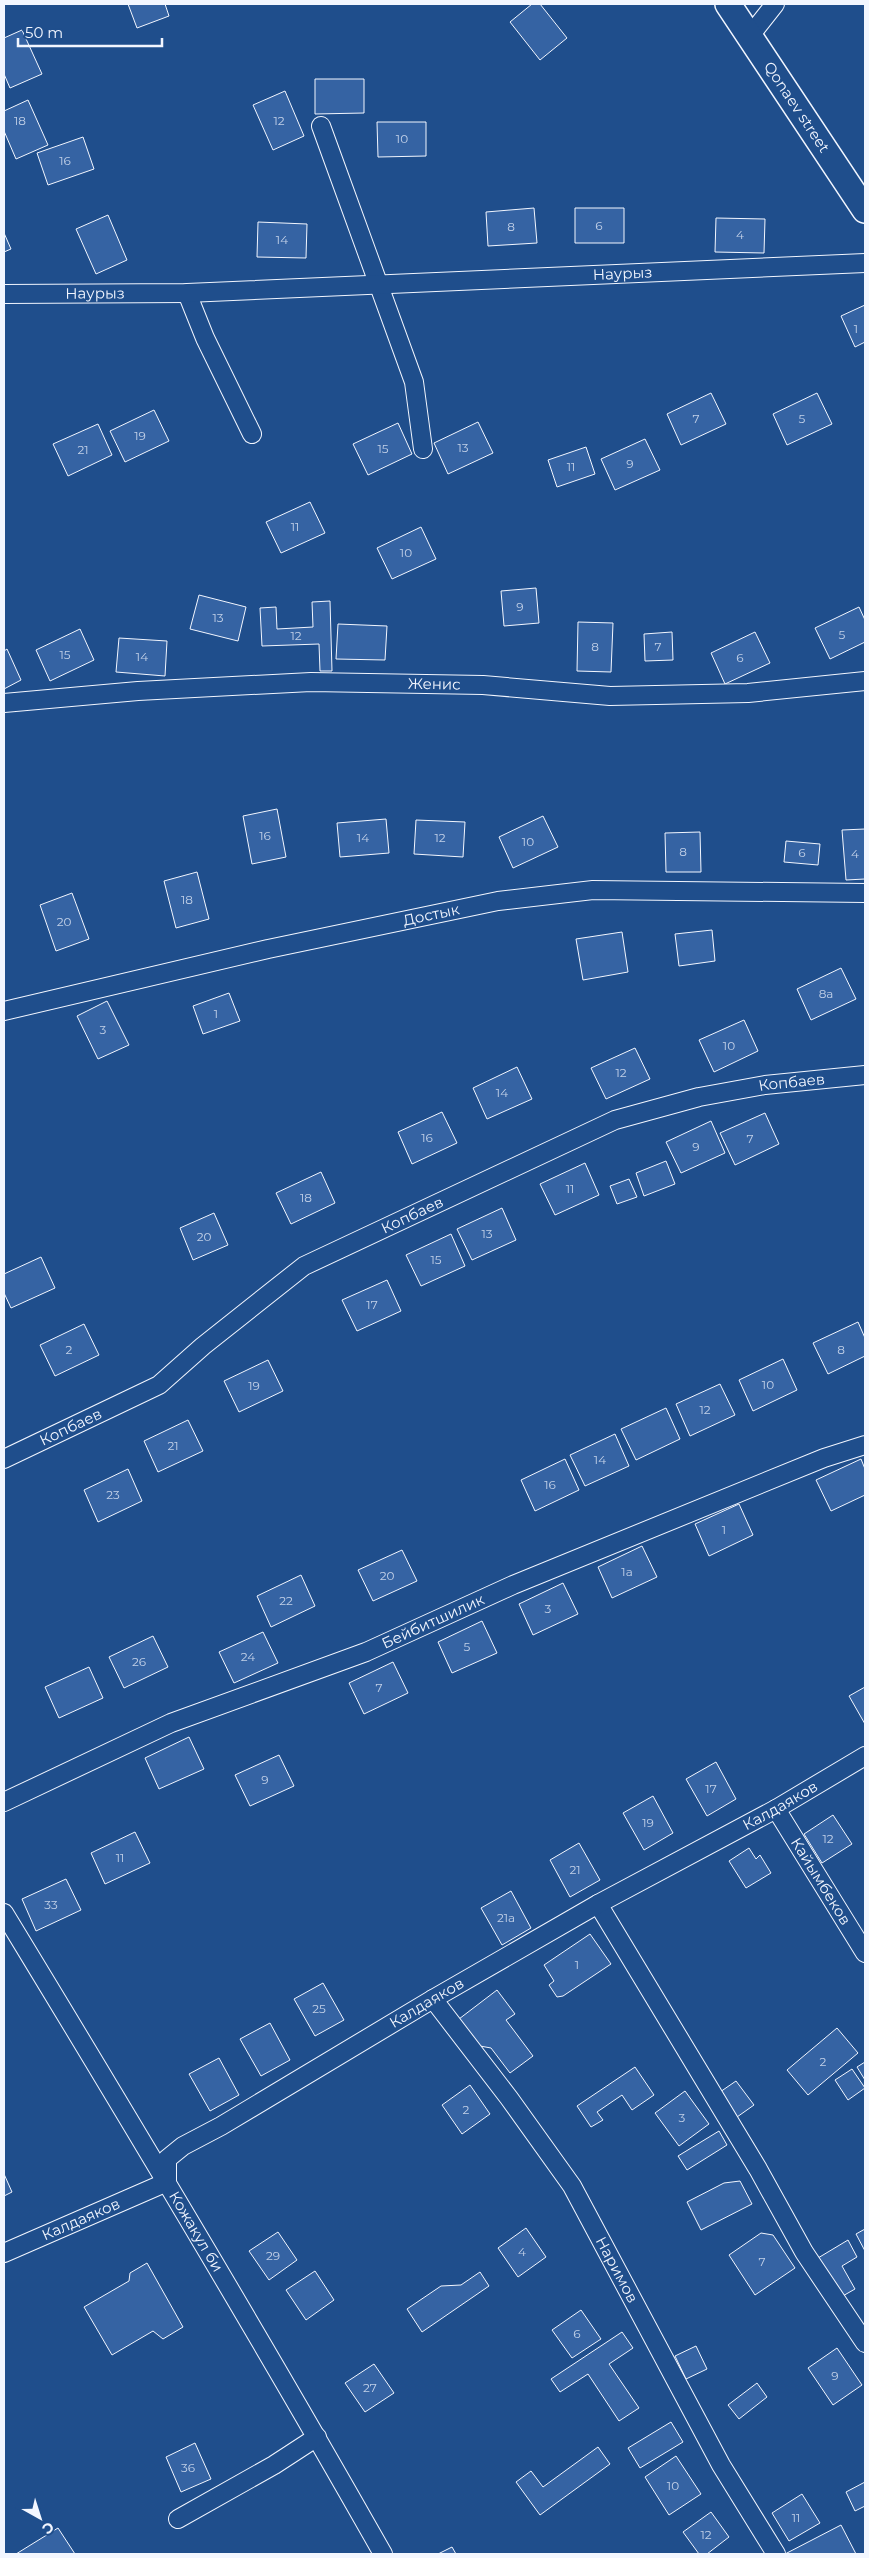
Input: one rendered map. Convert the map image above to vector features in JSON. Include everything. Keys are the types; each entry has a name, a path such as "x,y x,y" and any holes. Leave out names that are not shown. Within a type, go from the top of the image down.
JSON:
{"main road":[{"name":"Qonaev street","path":"728,4 865,210"}],"street":[{"path":"749,37 775,4"},
{"path":"322,126 389,317 414,382 423,449"},
{"name":"Наурыз","path":"4,294 187,293 865,263"},
{"path":"187,293 205,338 252,434"},
{"name":"Женис","path":"4,703 138,691 311,682 483,685 610,696 748,693 865,681"},
{"name":"Достык","path":"4,1011 277,947 498,901 593,890 865,893"},
{"name":"Копбаев","path":"4,1459 159,1385 203,1346 304,1266 615,1120 699,1097 755,1087 865,1075"},
{"name":"Бейбитшилик","path":"4,1802 171,1724 366,1652 513,1585 814,1462 865,1445"},
{"name":"Калдаяков","path":"4,2253 167,2182 167,2159 183,2146 221,2126 433,1999 598,1904 776,1809 865,1756"},
{"name":"Кайымбеков","path":"776,1809 865,1953"},
{"path":"598,1904 758,2169 804,2252 865,2343"},
{"name":"Кожакул би","path":"4,1913 167,2182 317,2437 383,2554"},
{"name":"Наримов","path":"433,1999 509,2098 572,2186 721,2465 776,2554"},
{"path":"178,2519 274,2465 317,2437"}],"building":[{"path":"128,4 165,4 169,16 137,28"},
{"path":"532,4 540,4 567,38 540,60 510,22"},
{"path":"22,30 42,74 10,88 4,74 4,38"},
{"path":"315,79 364,79 364,113 315,114"},
{"path":"285,91 304,136 273,150 253,105"},
{"path":"28,100 48,145 16,159 4,131 4,111"},
{"path":"377,122 426,122 426,156 378,157"},
{"path":"83,137 94,169 48,185 37,153"},
{"path":"534,208 537,243 488,246 486,212"},
{"path":"575,208 624,208 624,243 575,243"},
{"path":"108,215 127,260 96,274 76,229"},
{"path":"716,218 765,219 764,253 715,252"},
{"path":"258,222 307,224 306,258 257,257"},
{"path":"4,233 11,249 4,252"},
{"path":"865,305 865,342 855,347 841,316"},
{"path":"711,393 726,424 681,445 667,414"},
{"path":"817,393 832,424 787,445 773,414"},
{"path":"154,410 169,441 125,462 110,431"},
{"path":"478,422 493,453 448,474 434,443"},
{"path":"398,423 412,454 368,475 353,444"},
{"path":"98,424 112,455 68,476 53,444"},
{"path":"645,439 660,470 615,490 601,459"},
{"path":"586,447 595,474 557,487 548,460"},
{"path":"310,502 325,533 281,553 266,522"},
{"path":"421,527 436,559 392,579 377,548"},
{"path":"536,588 539,623 504,626 501,591"},
{"path":"199,595 246,607 238,641 190,629"},
{"path":"330,601 332,671 320,671 319,644 262,646 260,608 276,607 277,629 313,627 312,602"},
{"path":"859,607 865,620 865,642 830,659 815,628"},
{"path":"578,622 613,623 611,672 577,671"},
{"path":"338,624 387,626 385,660 336,659"},
{"path":"80,629 94,660 50,681 36,650"},
{"path":"672,632 673,660 645,661 644,634"},
{"path":"755,632 770,663 725,684 711,653"},
{"path":"119,638 167,641 165,676 116,672"},
{"path":"7,649 21,680 4,689 4,651"},
{"path":"277,809 286,857 252,864 243,816"},
{"path":"543,816 558,847 513,868 499,837"},
{"path":"386,819 389,853 340,857 337,823"},
{"path":"416,820 465,822 463,857 414,854"},
{"path":"865,829 865,879 846,880 842,830"},
{"path":"700,832 701,872 666,872 665,833"},
{"path":"786,841 820,844 818,865 784,862"},
{"path":"197,872 209,919 176,928 164,881"},
{"path":"72,893 89,939 56,951 40,905"},
{"path":"712,930 715,961 679,966 675,934"},
{"path":"622,932 628,972 583,980 576,939"},
{"path":"841,968 856,999 811,1020 797,989"},
{"path":"229,993 240,1021 203,1034 193,1006"},
{"path":"107,1001 129,1045 98,1059 77,1016"},
{"path":"744,1020 758,1051 714,1072 699,1040"},
{"path":"635,1048 650,1079 606,1099 591,1068"},
{"path":"517,1067 532,1099 487,1119 473,1088"},
{"path":"442,1112 457,1143 412,1164 398,1132"},
{"path":"765,1113 779,1144 735,1165 720,1133"},
{"path":"711,1121 725,1153 681,1173 666,1142"},
{"path":"666,1161 675,1184 644,1196 636,1173"},
{"path":"585,1163 599,1195 555,1215 540,1184"},
{"path":"321,1172 335,1203 291,1224 276,1193"},
{"path":"629,1179 637,1197 617,1204 610,1186"},
{"path":"502,1208 516,1240 472,1260 457,1229"},
{"path":"214,1213 228,1245 193,1260 180,1228"},
{"path":"451,1234 465,1266 421,1286 406,1255"},
{"path":"41,1257 55,1288 11,1308 4,1293 4,1274"},
{"path":"387,1280 401,1311 357,1331 342,1300"},
{"path":"858,1322 865,1338 865,1356 828,1374 813,1343"},
{"path":"84,1324 99,1355 55,1376 40,1345"},
{"path":"783,1359 797,1390 753,1411 739,1380"},
{"path":"268,1360 283,1391 239,1412 224,1381"},
{"path":"720,1384 735,1415 690,1436 676,1404"},
{"path":"666,1408 680,1439 636,1460 621,1429"},
{"path":"188,1420 203,1451 158,1472 144,1441"},
{"path":"615,1434 629,1466 585,1486 570,1455"},
{"path":"565,1459 579,1490 535,1511 521,1480"},
{"path":"861,1459 865,1469 865,1495 831,1511 816,1480"},
{"path":"128,1469 142,1501 98,1522 84,1490"},
{"path":"739,1504 753,1535 709,1556 695,1524"},
{"path":"642,1546 657,1577 612,1598 598,1567"},
{"path":"402,1550 417,1581 373,1601 358,1570"},
{"path":"301,1575 315,1606 271,1627 257,1596"},
{"path":"563,1583 578,1614 533,1635 519,1604"},
{"path":"482,1621 497,1653 452,1673 438,1642"},
{"path":"263,1632 278,1663 234,1683 219,1652"},
{"path":"153,1636 168,1667 124,1688 109,1657"},
{"path":"393,1662 408,1693 364,1714 349,1683"},
{"path":"89,1667 103,1698 59,1718 45,1687"},
{"path":"865,1687 865,1724 849,1696"},
{"path":"189,1737 204,1769 159,1789 145,1758"},
{"path":"279,1755 294,1786 250,1806 235,1775"},
{"path":"716,1762 736,1799 707,1816 686,1779"},
{"path":"653,1796 673,1833 644,1850 623,1813"},
{"path":"833,1815 852,1844 822,1863 804,1834"},
{"path":"135,1832 150,1863 105,1884 91,1853"},
{"path":"579,1843 600,1880 570,1897 550,1860"},
{"path":"749,1848 756,1859 760,1855 771,1873 746,1888 729,1861"},
{"path":"66,1879 81,1910 36,1931 22,1899"},
{"path":"511,1891 531,1928 502,1945 481,1908"},
{"path":"590,1934 611,1964 563,1996 557,1997 549,1985 554,1981 544,1965"},
{"path":"323,1983 344,2020 315,2036 294,1999"},
{"path":"497,1990 515,2014 506,2020 533,2056 510,2073 491,2048 480,2046 459,2019"},
{"path":"270,2023 290,2060 261,2076 240,2039"},
{"path":"837,2028 858,2053 808,2095 787,2070"},
{"path":"219,2058 239,2095 210,2111 189,2074"},
{"path":"865,2062 865,2080 857,2067"},
{"path":"635,2067 654,2095 632,2110 622,2095 597,2112 603,2120 591,2127 577,2106"},
{"path":"852,2069 865,2088 848,2100 835,2080"},
{"path":"736,2081 754,2105 737,2117 720,2092"},
{"path":"470,2085 490,2114 462,2134 442,2105"},
{"path":"685,2091 709,2124 679,2146 655,2113"},
{"path":"719,2131 727,2145 687,2170 678,2156"},
{"path":"4,2174 12,2192 4,2196"},
{"path":"740,2181 752,2204 701,2230 687,2202 724,2183"},
{"path":"526,2228 546,2257 518,2277 498,2248"},
{"path":"865,2229 865,2251 856,2234"},
{"path":"278,2232 297,2260 269,2280 249,2251"},
{"path":"761,2233 773,2235 795,2268 755,2295 729,2255"},
{"path":"848,2240 857,2257 842,2266 855,2289 841,2297 818,2258"},
{"path":"147,2263 183,2327 163,2339 153,2331 112,2355 84,2307 129,2281 130,2273"},
{"path":"315,2271 334,2300 306,2320 286,2290"},
{"path":"480,2272 489,2286 422,2332 407,2309 441,2286 461,2285"},
{"path":"581,2310 601,2339 572,2358 552,2330"},
{"path":"622,2332 633,2348 609,2364 639,2408 619,2421 588,2374 560,2392 551,2379"},
{"path":"696,2346 707,2369 686,2379 675,2356"},
{"path":"837,2348 862,2385 833,2405 808,2368"},
{"path":"374,2364 394,2393 365,2412 345,2383"},
{"path":"757,2383 767,2397 739,2419 728,2405"},
{"path":"671,2422 683,2442 640,2468 628,2448"},
{"path":"195,2443 211,2479 181,2492 166,2457"},
{"path":"598,2447 610,2464 540,2515 516,2482 531,2471 543,2487"},
{"path":"676,2456 701,2494 669,2515 645,2477"},
{"path":"865,2482 865,2506 855,2511 846,2492"},
{"path":"802,2494 820,2523 789,2541 772,2513"},
{"path":"711,2512 729,2537 707,2554 699,2554 683,2532"},
{"path":"841,2525 856,2554 785,2554"},
{"path":"58,2528 75,2554 16,2554"},
{"path":"452,2547 456,2554 438,2554"}]}
